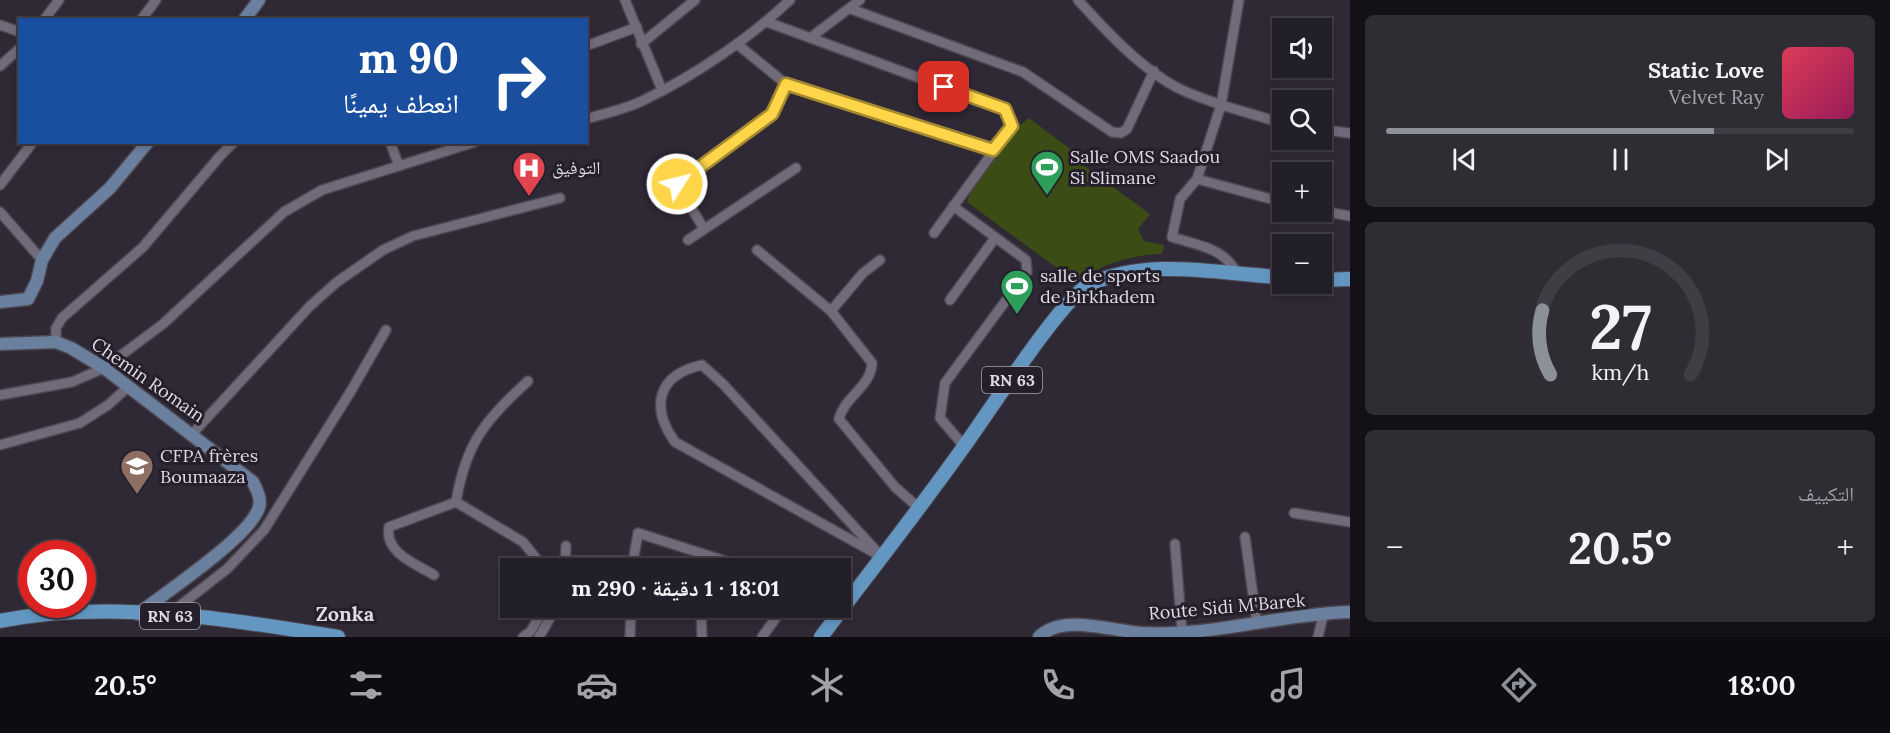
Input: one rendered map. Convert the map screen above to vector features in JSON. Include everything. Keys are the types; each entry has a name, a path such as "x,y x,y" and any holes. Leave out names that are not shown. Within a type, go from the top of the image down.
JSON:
{"main road":[{"name":"RN 63","path":"851,593 919,508 1072,299 1088,285 1126,273 1168,267 1272,277"},
{"path":"1332,280 1350,279"},
{"name":"RN 63","path":"0,621 61,611 168,615 240,620 338,637"},
{"name":"RN 63","path":"821,637 833,618"}],"street":[{"path":"45,18 58,0"},
{"path":"142,18 156,0"},
{"path":"246,18 259,0"},
{"path":"625,0 637,27 641,44 662,90"},
{"path":"641,44 695,0"},
{"path":"588,118 643,101 662,90 736,44 767,22 790,0"},
{"path":"810,38 860,0"},
{"path":"1078,0 1122,46 1180,90 1272,120"},
{"path":"1238,275 1232,261 1220,252 1172,237 1180,199 1197,179 1221,105 1239,0"},
{"path":"851,9 1023,72 1112,132 1121,133 1127,129 1154,71"},
{"path":"767,22 1005,109 1012,126 934,233"},
{"path":"0,25 18,31"},
{"path":"588,45 637,27"},
{"path":"736,44 786,84 993,150"},
{"path":"0,66 18,50"},
{"path":"704,229 677,184 772,114 786,84"},
{"path":"1332,131 1350,133"},
{"path":"0,185 31,144"},
{"path":"0,302 28,299 42,260 55,238 110,188 146,144"},
{"path":"0,344 56,342 56,328 62,318 143,247 232,144"},
{"path":"391,144 399,166"},
{"path":"0,395 72,382 104,368 163,324 284,212 322,190 467,144"},
{"path":"688,240 796,168"},
{"path":"1197,179 1272,199"},
{"path":"193,433 310,306 337,282 383,250 413,236 560,198"},
{"path":"953,206 1026,260 1028,266 1026,272 945,383 940,418 964,447"},
{"path":"0,212 42,260"},
{"path":"1332,213 1350,216"},
{"path":"950,300 995,238"},
{"path":"757,250 831,310 872,363 868,378 841,412 839,419 895,487 919,508"},
{"path":"831,310 862,273 880,260"},
{"path":"168,615 227,569 264,530 351,391 386,330"},
{"name":"Chemin Romain","path":"56,342 104,368 193,433 254,482 260,497 258,511 232,540 138,614"},
{"path":"702,364 882,557 675,442 662,424 660,403 669,381 684,369 702,364"},
{"path":"456,502 465,465 476,436 501,406 528,381"},
{"path":"0,445 80,423 108,405 128,387"},
{"path":"456,502 523,542 536,558"},
{"path":"434,575 397,552 390,545 389,527 456,502"},
{"path":"1294,513 1350,522"},
{"path":"633,558 638,533 716,558"},
{"path":"1245,537 1257,624"},
{"path":"1176,544 1182,632"},
{"path":"566,546 566,558"},
{"name":"Route Sidi M'Barek","path":"1039,637 1058,627 1075,625 1141,635 1350,612"},
{"path":"1318,637 1323,616"},
{"path":"523,637 531,631 538,618"},
{"path":"539,637 550,618"},
{"path":"630,637 631,618"},
{"path":"701,618 702,637"},
{"path":"762,637 776,618"}],"green space":[{"name":"Salle OMS Saadou Si Slimane","path":"1029,118 1073,151 1071,156 1150,214 1138,229 1144,241 1164,245 1162,254 1139,256 1117,262 1096,270 1076,282 967,202 971,190 1014,130"}],"place":[{"name":"Salle OMS Saadou Si Slimane","path":"1047,196"},
{"name":"التوفيق","path":"529,197"},
{"name":"salle de sports de Birkhadem","path":"1017,315"},
{"name":"CFPA frères Boumaaza","path":"137,495"}],"district":[{"name":"Zonka","path":"345,614"}],"route":[{"path":"677,184 772,114 786,84 993,150 1012,126 1005,109 944,87"}]}
